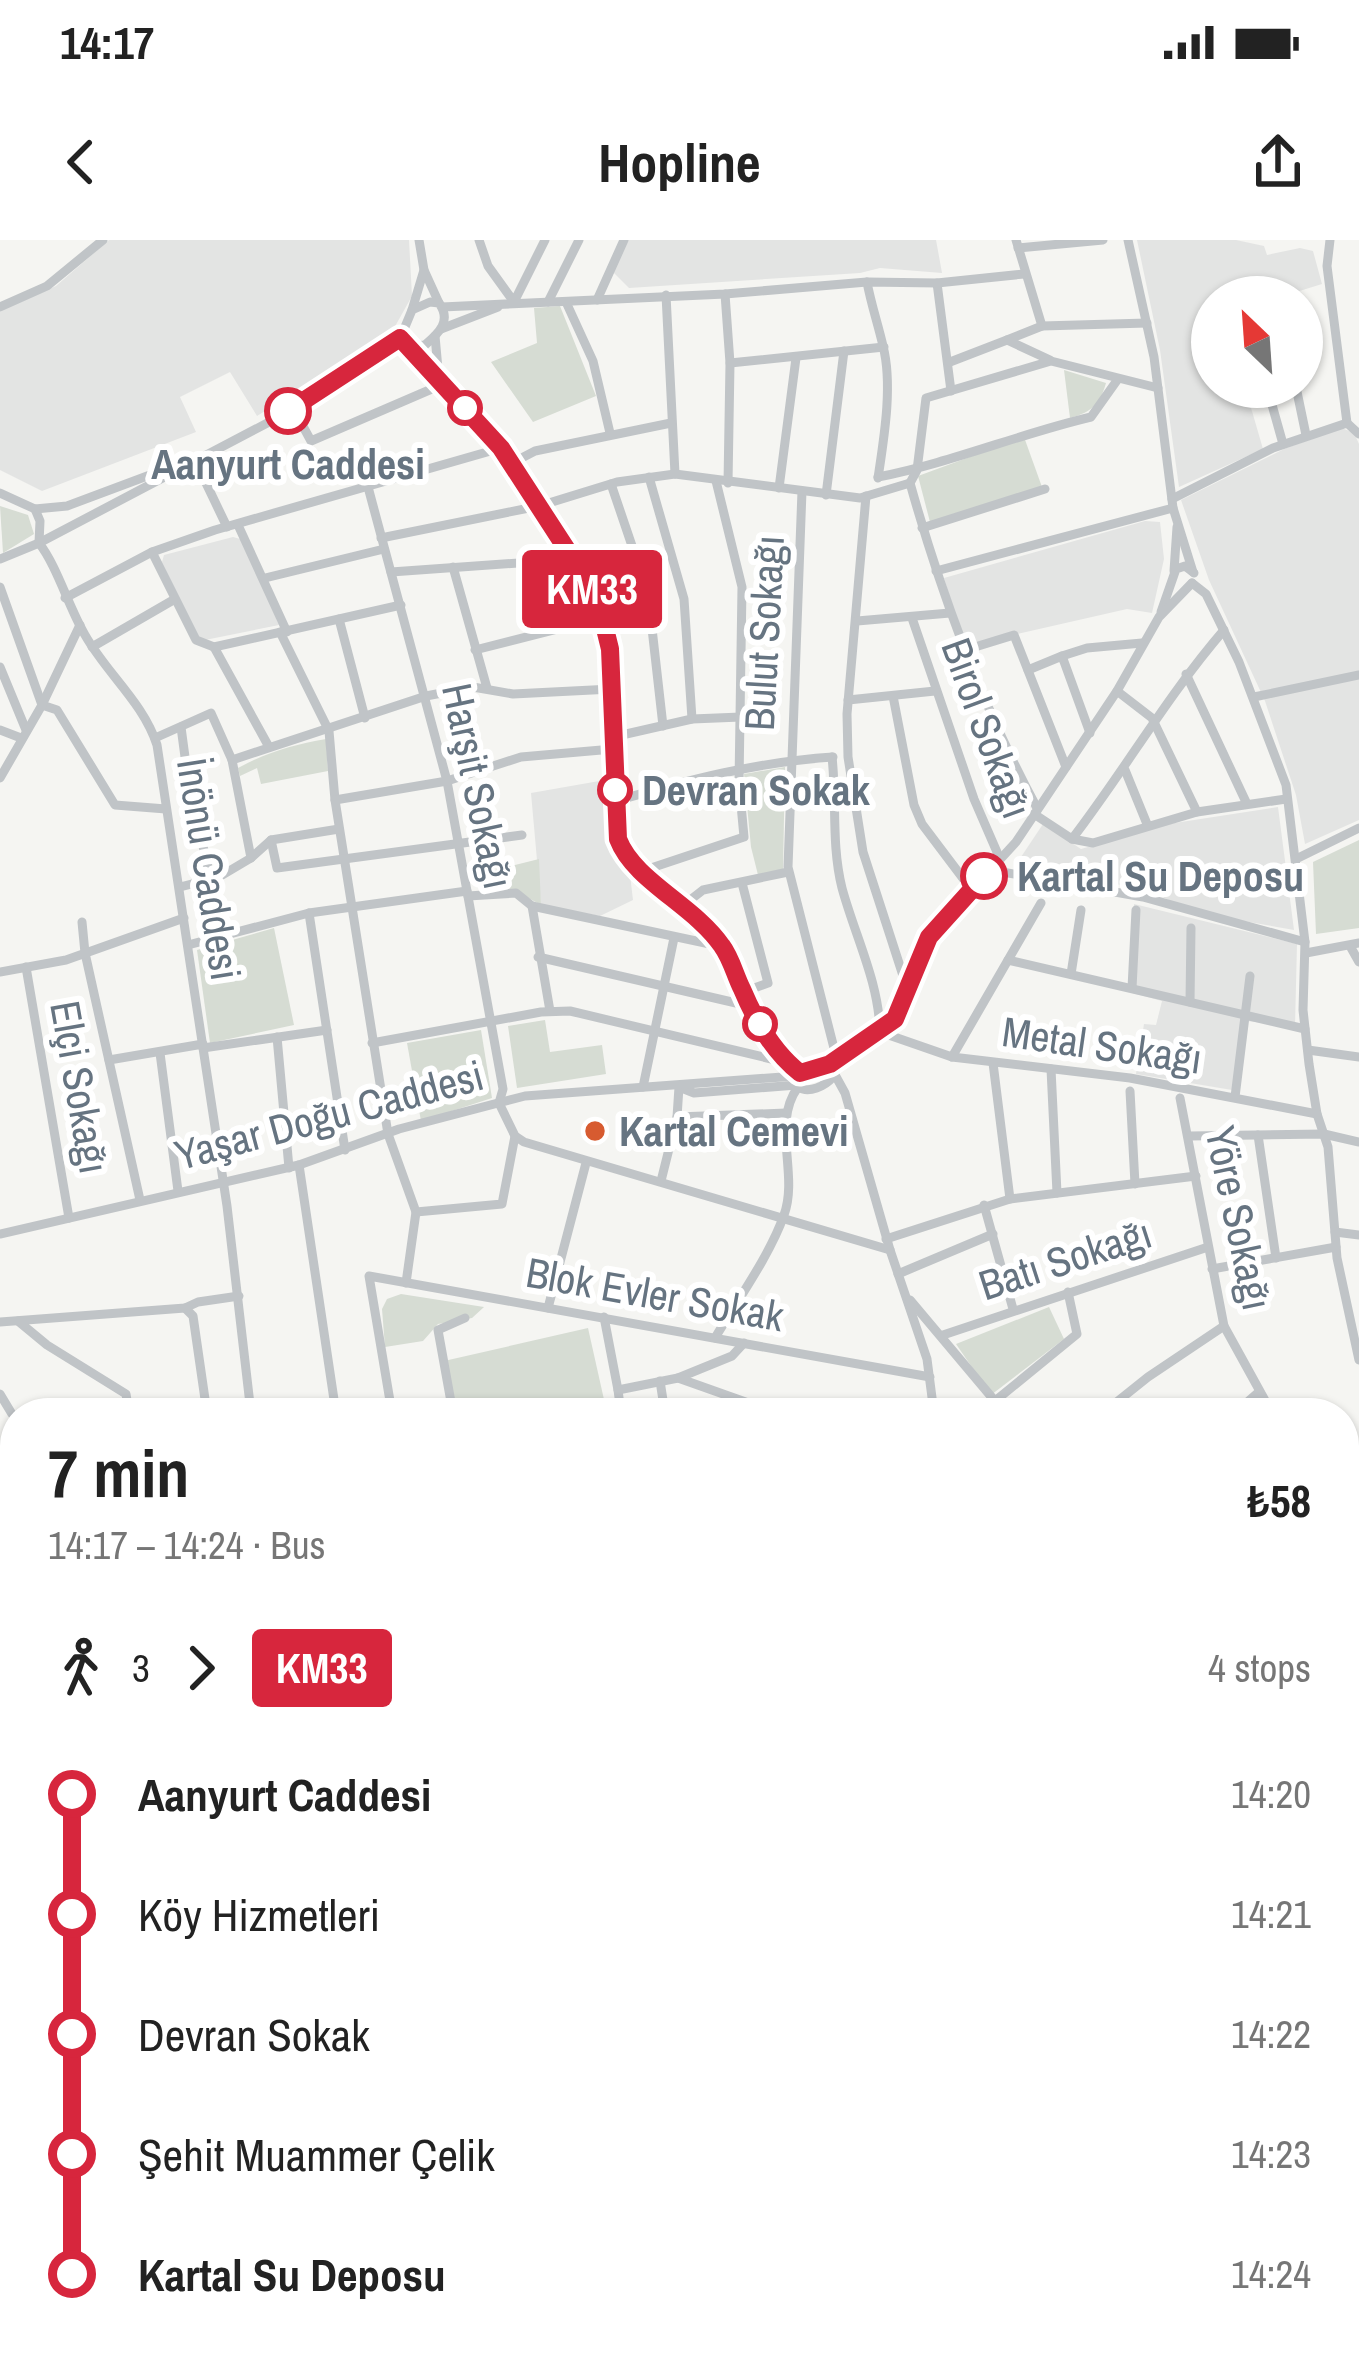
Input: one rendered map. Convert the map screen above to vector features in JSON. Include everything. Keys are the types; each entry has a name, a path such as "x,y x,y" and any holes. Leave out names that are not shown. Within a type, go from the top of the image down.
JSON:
{"street":[{"path":"0,307 46,286 103,240"},
{"path":"0,559 230,445 404,343 424,345 446,318 424,270 419,240"},
{"path":"479,240 488,266 511,302"},
{"path":"437,333 511,302 545,240"},
{"path":"548,302 579,240"},
{"path":"597,300 624,240"},
{"path":"1042,326 1017,244 1103,240"},
{"path":"1128,240 1147,322 1173,503 1192,580"},
{"path":"1330,240 1327,266 1347,422 1359,434"},
{"path":"404,343 424,270"},
{"path":"412,310 430,302 566,302 868,282 938,283 1024,274"},
{"path":"868,282 873,322 884,347 885,402 848,700 848,757 863,852 908,991"},
{"path":"938,283 951,391"},
{"path":"639,872 744,837 739,768 742,587 722,482 730,363 725,293"},
{"path":"667,295 675,474"},
{"path":"566,302 593,361 610,433"},
{"path":"950,362 1042,326 1147,322"},
{"path":"437,333 439,370 459,402"},
{"path":"1007,340 1051,361 1158,388"},
{"path":"404,343 501,448 605,617 618,839 639,872 685,904 724,947 749,1006 798,1080 813,1089 895,1019 929,937 1000,860 1117,692 1159,617 1192,580"},
{"path":"730,363 884,347"},
{"path":"826,495 844,351"},
{"path":"779,488 796,358"},
{"path":"1051,361 926,398 917,470 910,483 962,651 1035,811 1072,839 1100,842 1197,812 1286,799"},
{"path":"878,477 917,470 1024,433 1091,417 1118,379"},
{"path":"293,407 311,441 441,385"},
{"path":"1273,408 1283,444"},
{"path":"1300,408 1306,435"},
{"path":"936,572 1173,503 1283,444 1347,422"},
{"path":"512,463 535,451 671,423"},
{"path":"64,598 152,552 501,448"},
{"path":"0,493 35,509 68,506 182,460 195,460"},
{"path":"195,460 265,578 329,731 339,829 388,1134 416,1212 406,1283"},
{"path":"265,578 611,484 675,474 826,495 871,494 910,483"},
{"path":"649,478 684,599 692,719"},
{"path":"611,484 649,593 663,726"},
{"name":"Harşit Sokağı","path":"368,487 447,781 503,1088 499,1103"},
{"path":"922,528 1045,489"},
{"name":"Bulut Sokağı","path":"802,491 788,872 833,1069 845,1093 930,1376 932,1398"},
{"name":"İnönü Caddesi","path":"35,509 40,520 39,543 64,598 106,670 139,706 154,739 223,1181 249,1398"},
{"path":"1159,617 1173,575 1177,522"},
{"path":"152,552 196,640 214,647 401,605"},
{"path":"391,572 574,560"},
{"path":"1173,575 1182,566 1206,594 1282,770 1306,947 1305,1029 1324,1134 1336,1247 1359,1360"},
{"path":"453,567 487,688"},
{"path":"1173,575 1180,587 1192,580"},
{"path":"0,587 42,705"},
{"path":"92,646 176,599"},
{"path":"857,621 950,614"},
{"path":"475,650 605,617"},
{"name":"Birol Sokağı","path":"912,618 1000,860"},
{"path":"339,620 365,718"},
{"path":"0,778 80,626"},
{"path":"1072,839 1125,770 1186,674 1224,630"},
{"path":"962,651 1014,635 1066,767"},
{"path":"1028,670 1088,648 1142,643"},
{"path":"214,647 268,747"},
{"path":"1062,656 1090,733"},
{"path":"0,668 24,734"},
{"path":"1186,674 1246,802"},
{"path":"1254,697 1359,675"},
{"path":"232,760 425,696 487,688 513,694 612,689"},
{"path":"848,700 935,691"},
{"path":"1117,692 1154,721 1197,812"},
{"path":"893,696 914,806 971,889"},
{"path":"42,705 58,710 116,805 166,809"},
{"path":"154,739 211,712 232,760 251,858"},
{"path":"335,800 447,781 521,757 613,743 692,719 741,717"},
{"path":"181,727 189,787 211,880"},
{"path":"0,730 24,734"},
{"path":"616,801 739,768 791,759 848,757"},
{"path":"832,758 834,841 842,886 880,1008 880,1032"},
{"path":"1125,770 1147,824"},
{"path":"1295,859 1359,828"},
{"path":"180,886 211,880 251,858 271,840 339,829"},
{"path":"271,840 277,868 522,835"},
{"path":"991,870 1142,897 1306,947 1354,945 1359,962"},
{"path":"685,904 703,890 788,872"},
{"path":"742,884 768,983 743,992"},
{"path":"188,945 351,907 516,892 532,906 724,947"},
{"path":"952,1057 1041,903"},
{"path":"532,906 550,1011"},
{"path":"1071,974 1081,910"},
{"path":"1132,988 1136,910"},
{"path":"309,914 345,1150"},
{"path":"0,972 85,953 184,918"},
{"path":"82,922 140,1200"},
{"path":"1190,1002 1191,928"},
{"path":"643,1087 674,938"},
{"path":"538,956 749,1006"},
{"path":"1008,959 1305,1029"},
{"name":"Elçi Sokağı","path":"26,967 69,1218"},
{"path":"1235,1097 1250,976"},
{"path":"372,1043 571,1011 788,1063"},
{"path":"109,1060 327,1030"},
{"name":"Metal Sokağı","path":"880,1032 952,1057 1235,1097 1317,1114"},
{"path":"277,1037 333,1398"},
{"path":"1308,1050 1359,1057"},
{"path":"160,1053 178,1191"},
{"path":"993,1063 1010,1199"},
{"path":"798,1080 833,1069"},
{"path":"1051,1069 1058,1193"},
{"path":"715,1338 784,1216 790,1190 786,1113 798,1080"},
{"name":"Yaşar Doğu Caddesi","path":"0,1234 294,1167 388,1134 525,1096 798,1080"},
{"path":"662,1181 679,1087"},
{"path":"1130,1091 1135,1184"},
{"name":"Yöre Sokağı","path":"1180,1098 1224,1326 1263,1398"},
{"path":"416,1212 502,1204 515,1136 499,1103"},
{"path":"677,1117 786,1113"},
{"path":"1190,1136 1324,1134 1359,1142"},
{"path":"515,1136 586,1163 784,1216 833,1236 888,1245 984,1204 1196,1176"},
{"path":"1258,1136 1276,1258"},
{"path":"548,1308 586,1163"},
{"path":"984,1204 1013,1309"},
{"path":"1335,1232 1359,1235"},
{"path":"898,1274 992,1234"},
{"name":"Batı Sokağı","path":"943,1335 1208,1246"},
{"path":"1211,1269 1336,1247"},
{"name":"Blok Evler Sokak","path":"389,1398 369,1276 930,1376"},
{"path":"999,1398 1077,1334 1068,1292"},
{"path":"0,1322 185,1308 238,1296"},
{"path":"906,1296 993,1398"},
{"path":"185,1308 193,1316 205,1398"},
{"path":"604,1317 619,1398"},
{"path":"450,1398 437,1335 440,1327 465,1318"},
{"path":"18,1320 47,1346 127,1398"},
{"path":"1121,1398 1224,1326"},
{"path":"618,1390 678,1378 732,1356 745,1343"},
{"path":"678,1378 735,1398"},
{"path":"660,1382 663,1398"},
{"path":"1252,1398 1259,1392"}],"shaded area":[{"path":"109,240 409,240 412,296 393,330 257,416 230,372 180,397 196,432 42,491 0,470 0,311 56,286"},
{"path":"626,240 936,240 942,273 880,268 629,288 611,270"},
{"path":"1137,240 1236,240 1264,246 1267,255 1300,248 1313,251 1320,276 1191,276 1191,408 1251,408 1263,449 1179,487 1160,350"},
{"path":"560,306 596,396 533,422 491,362 537,343 534,308"},
{"path":"1064,370 1106,383 1094,406 1070,418"},
{"path":"1342,428 1354,433 1359,444 1359,820 1305,844 1296,795 1265,701 1209,580 1181,500 1284,449"},
{"path":"1024,437 1042,487 930,522 918,476"},
{"path":"0,506 28,515 34,534 3,553"},
{"path":"1145,521 1160,522 1164,559 1152,613 1127,609 965,646 944,578"},
{"path":"233,537 244,540 279,625 200,641 162,562 164,555"},
{"path":"326,739 328,771 261,784 257,768 240,776 238,768 259,758"},
{"path":"785,767 783,869 758,875 744,774"},
{"path":"605,780 610,837 630,875 633,900 600,916 541,905 531,793"},
{"path":"1278,807 1294,930 1192,912 1149,890 1015,866 1043,824 1081,849 1168,824"},
{"path":"1359,840 1359,928 1316,934 1313,862"},
{"path":"539,859 541,905 516,891 468,877"},
{"path":"1134,904 1297,944 1295,1026 1246,1021 1238,1091 1136,1074 1144,1024 1156,1025 1162,1001 1132,993"},
{"path":"274,928 294,1025 210,1043 197,950"},
{"path":"545,1020 550,1052 602,1045 606,1074 517,1088 508,1026"},
{"path":"481,1030 492,1098 421,1121 407,1043"},
{"path":"401,1294 484,1307 472,1318 438,1324 423,1341 385,1347 382,1309 387,1299"},
{"path":"1049,1307 1064,1339 991,1395 956,1344"},
{"path":"588,1328 604,1398 453,1398 444,1361"}],"bus line":[{"name":"KM33","path":"288,411 400,338 501,448 580,568 605,617 618,839 623,851 639,872 685,904 724,947 767,1036 800,1073 830,1064 895,1019 929,937 984,876"}],"place":[{"name":"Aanyurt Caddesi","path":"288,411"},
{"name":"Devran Sokak","path":"615,790"},
{"name":"Kartal Su Deposu","path":"984,876"},
{"name":"Kartal Cemevi","path":"595,1131"}]}
